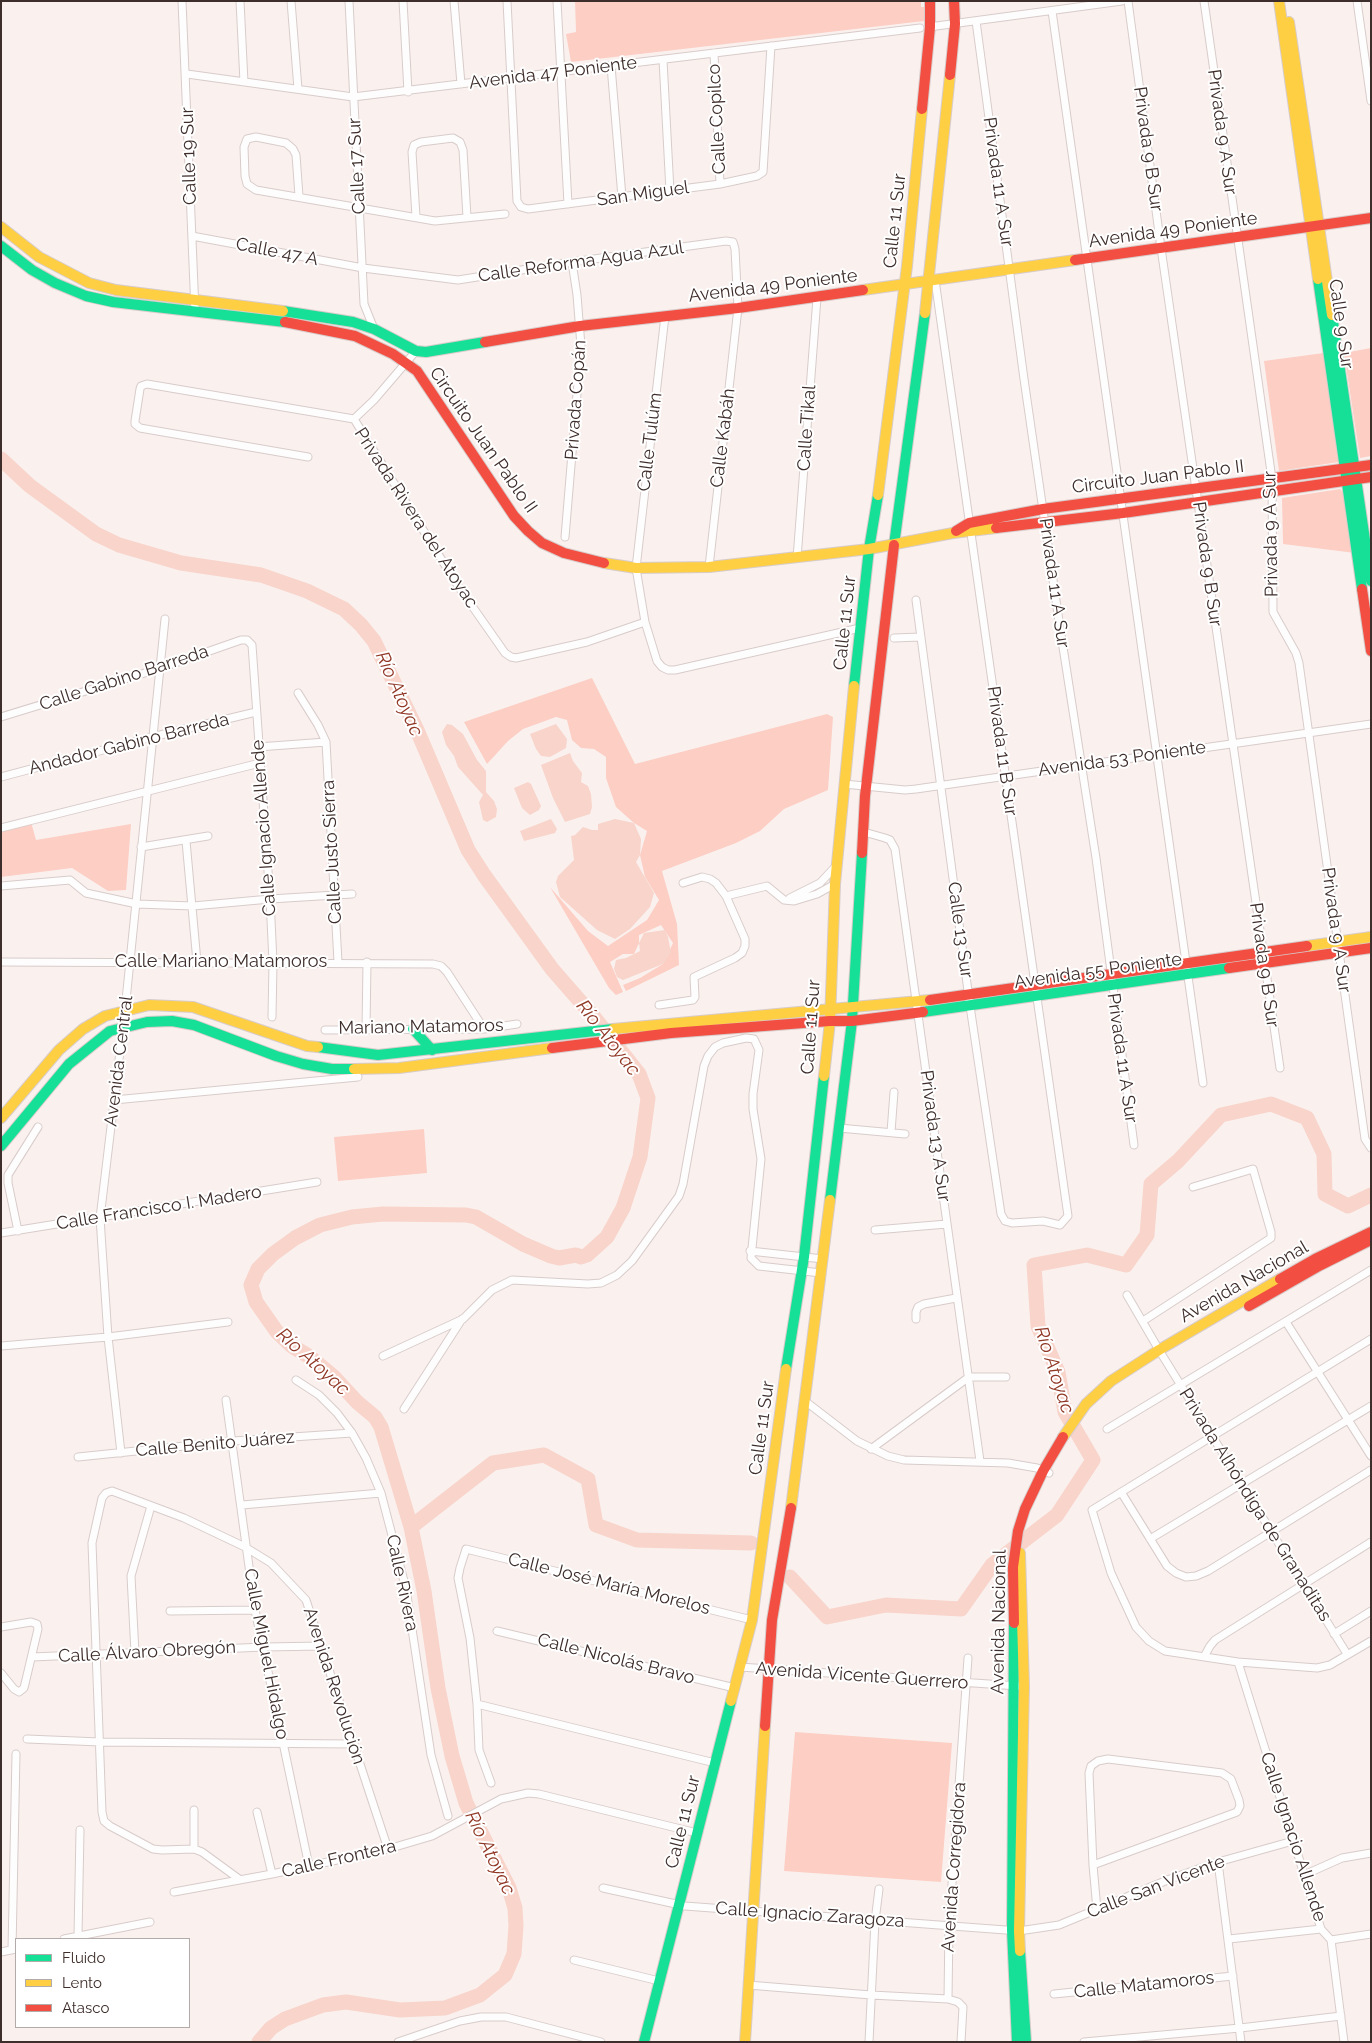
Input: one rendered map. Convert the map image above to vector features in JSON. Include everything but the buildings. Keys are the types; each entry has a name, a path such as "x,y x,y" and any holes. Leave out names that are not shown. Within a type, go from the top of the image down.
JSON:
{"main road":[{"name":"Calle 11 Sur","path":"644,2042 752,1620 788,1355 804,1257 830,1021 835,884 844,784 869,549 905,284 926,28 930,1"},
{"path":"745,2042 767,1670 772,1620 792,1503 852,1021 866,787 894,545 925,313 932,280 955,24 954,1"},
{"name":"Calle 9 Sur","path":"1279,1 1349,468 1371,581"},
{"name":"Calle 9 Sur","path":"1286,1 1314,226"},
{"name":"Avenida 49 Poniente","path":"416,351 426,352 580,326 817,298 1371,218"},
{"name":"Circuito Juan Pablo II","path":"1,227 39,257 89,283 116,290 300,313 353,322 374,329 416,351"},
{"name":"Circuito Juan Pablo II","path":"1,246 32,270 54,283 86,296 113,302 302,324 355,336 376,345 407,363 424,379 514,516 528,532 542,543 564,553 588,560 636,568 709,567 869,549 953,533 1043,509 1371,464"},
{"name":"Circuito Juan Pablo II","path":"970,527 1046,523 1371,478"},
{"name":"Calle 9 Sur","path":"1351,480 1371,651"},
{"name":"Avenida 55 Poniente","path":"671,1028 852,1021 918,1014 970,1006 1036,991 1339,947 1371,937"},
{"name":"Avenida 55 Poniente","path":"1339,947 1371,948"},
{"name":"Avenida 55 Poniente","path":"671,1028 830,1009 852,1009 969,995 1036,991"},
{"path":"1,1118 59,1050 83,1029 105,1016 148,1005 192,1007 308,1046 378,1055 552,1037 671,1028"},
{"path":"1,1146 69,1064 110,1031 147,1022 172,1021 194,1025 276,1056 332,1069 399,1068 552,1048 671,1028"},
{"path":"413,1028 432,1050"},
{"name":"Avenida Nacional","path":"1017,2042 1015,1931 1019,1686 1017,1555 1029,1509 1046,1472 1089,1406 1161,1353 1315,1259 1371,1232"},
{"name":"Avenida Nacional","path":"1161,1353 1318,1266 1371,1240"},
{"name":"Avenida Nacional","path":"1015,1931 1026,2042"}],"street":[{"name":"Calle 19 Sur","path":"182,1 195,311"},
{"path":"240,1 244,82"},
{"path":"292,1 298,89"},
{"name":"Calle 17 Sur","path":"349,1 364,304 374,329"},
{"path":"403,1 408,92"},
{"path":"454,1 461,84"},
{"path":"507,1 510,78"},
{"path":"557,1 568,204"},
{"name":"Avenida 47 Poniente","path":"186,74 353,97 408,92 926,28 1122,1"},
{"name":"Privada 9 B Sur","path":"1128,1 1161,248 1262,958 1280,1068"},
{"name":"Privada 9 A Sur","path":"1204,1 1236,237 1272,479 1273,612 1296,653 1299,663 1365,1139 1371,1148"},
{"path":"1357,1 1371,101"},
{"path":"1052,11 1203,1083"},
{"name":"Privada 11 A Sur","path":"976,21 1009,269 1060,628 1082,765 1134,1145"},
{"name":"San Miguel","path":"510,78 517,201 521,207 528,210 720,184 757,176 763,172 771,46"},
{"name":"Calle Copilco","path":"714,53 720,184"},
{"path":"663,60 670,191"},
{"path":"611,66 622,197"},
{"path":"299,196 296,155 293,148 286,143 256,137 247,139 244,147 245,176 247,184 256,190 299,196 436,222 505,214"},
{"path":"416,217 412,152 414,145 420,142 452,138 460,142 463,150 467,217"},
{"name":"Calle 47 A","path":"192,236 363,268"},
{"name":"Calle Reforma Agua Azul","path":"363,268 458,280 726,241 733,242 735,249 738,308"},
{"name":"Privada Copán","path":"565,537 581,346 572,262"},
{"name":"Privada 11 B Sur","path":"932,280 939,311 1068,1216 1060,1225 1043,1220 1012,1223 1005,1221"},
{"name":"Calle Tikal","path":"797,558 817,298"},
{"name":"Calle Kabáh","path":"709,567 738,308"},
{"path":"925,313 939,311"},
{"name":"Calle Tulúm","path":"665,316 636,568 645,622 658,661 662,667 668,670 675,670 860,628"},
{"path":"354,419 416,351"},
{"name":"Privada Rivera del Atoyac","path":"308,457 140,428 135,424 135,421 141,386 147,384 354,419 458,586 505,653 511,657 516,658 587,642 645,622"},
{"name":"Calle 13 Sur","path":"916,600 970,1006 1001,1214 1005,1221"},
{"path":"161,668 165,619"},
{"path":"894,638 920,637"},
{"name":"Calle Gabino Barreda","path":"1,717 161,668 241,640 247,640"},
{"name":"Calle Ignacio Allende","path":"247,640 252,645 254,651 258,747 270,898 273,962 272,1018"},
{"name":"Avenida Central","path":"121,1453 108,1337 100,1218 125,1010 146,792 161,668"},
{"path":"258,747 326,742 298,693"},
{"name":"Andador Gabino Barreda","path":"1,777 256,712"},
{"name":"Avenida 53 Poniente","path":"844,784 905,790 1371,724"},
{"name":"Calle Justo Sierra","path":"326,742 338,962"},
{"path":"1,828 260,763"},
{"name":"Privada 13 A Sur","path":"864,832 890,840 894,849 980,1461"},
{"path":"141,847 208,836"},
{"path":"186,841 197,962"},
{"path":"784,900 815,886 837,866"},
{"path":"659,1006 693,1000 695,997 694,977 735,958 742,953 745,946 745,939 726,896 710,879 702,878 683,883"},
{"path":"1,886 70,880 82,892 136,904 193,906 270,898 352,894"},
{"path":"726,896 767,886 784,900 794,901 835,884"},
{"name":"Calle Mariano Matamoros","path":"1,962 366,962 433,964 442,966 484,1029"},
{"path":"366,962 366,1029"},
{"name":"Mariano Matamoros","path":"325,1030 484,1029 517,1024"},
{"path":"404,1409 463,1319 492,1290 512,1280 601,1283 617,1275 632,1261 673,1207 679,1196 683,1184 704,1066 708,1056 715,1048 724,1043 746,1038 754,1039 759,1050 753,1094 753,1109 761,1159 750,1251 751,1258 759,1266 821,1273"},
{"path":"114,1100 358,1077"},
{"path":"891,1132 894,1092"},
{"path":"18,1231 8,1175 38,1127"},
{"path":"839,1128 906,1134"},
{"path":"1143,1322 1271,1238 1271,1232 1253,1169 1193,1187"},
{"name":"Calle Francisco I. Madero","path":"1,1233 317,1182"},
{"path":"875,1230 946,1224"},
{"path":"750,1251 822,1259"},
{"path":"1107,1429 1182,1386 1371,1270"},
{"name":"Privada Alhóndiga de Granaditas","path":"1127,1295 1348,1654"},
{"path":"916,1319 918,1307 924,1304 956,1298"},
{"path":"383,1356 463,1319"},
{"path":"1,1346 108,1337 228,1322"},
{"path":"1286,1322 1371,1456"},
{"path":"1371,1339 1092,1510 1111,1573 1136,1627 1149,1642 1165,1651 1238,1662 1317,1668 1330,1665 1371,1642"},
{"path":"871,1449 969,1377 1006,1377"},
{"name":"Calle Rivera","path":"296,1380 319,1395 337,1413 352,1433 366,1458 381,1493 406,1589 431,1755 448,1816"},
{"name":"Calle Miguel Hidalgo","path":"226,1400 255,1610 309,1866"},
{"path":"805,1401 857,1441 871,1449 904,1460 980,1461 1022,1464 1046,1472"},
{"path":"1150,1539 1371,1406"},
{"name":"Calle Benito Juárez","path":"78,1457 233,1441 352,1433"},
{"path":"1121,1492 1167,1566 1176,1573 1186,1577 1196,1576 1208,1571 1371,1470"},
{"name":"Avenida Revolución","path":"96,1656 92,1543 102,1498 106,1493 112,1491 184,1518 245,1547 271,1563 306,1600 388,1849"},
{"path":"242,1505 381,1493"},
{"path":"135,1653 131,1576 151,1506"},
{"path":"1204,1656 1216,1640 1371,1542"},
{"name":"Calle José María Morelos","path":"477,1704 469,1630 458,1578 466,1549 752,1620"},
{"path":"170,1611 255,1610"},
{"path":"1334,1634 1371,1611"},
{"path":"1,1627 32,1622 37,1624 32,1657 24,1688 19,1692 14,1689 1,1673"},
{"name":"Calle Nicolás Bravo","path":"497,1631 735,1688"},
{"name":"Calle Álvaro Obregón","path":"32,1657 322,1646"},
{"path":"96,1656 102,1812 104,1820 110,1826 153,1849 194,1849 211,1858 239,1880"},
{"name":"Avenida Corregidora","path":"948,1999 949,1926 968,1658"},
{"name":"Calle Ignacio Allende","path":"1238,1662 1321,1928 1331,1940 1344,2042"},
{"name":"Avenida Vicente Guerrero","path":"740,1667 967,1684 1019,1686"},
{"path":"491,1783 479,1750 477,1704 715,1763"},
{"path":"27,1739 100,1742 354,1744"},
{"path":"1,1952 14,1949 16,1754"},
{"path":"1093,1866 1237,1812 1240,1806 1234,1784 1227,1776 1222,1774 1108,1759 1098,1761 1092,1766 1089,1773 1093,1866 1097,1910"},
{"name":"Calle Frontera","path":"174,1892 272,1874 388,1849 432,1836 496,1802 528,1793 539,1794 697,1833"},
{"path":"194,1810 194,1849"},
{"path":"257,1812 272,1874"},
{"path":"78,1936 80,1830"},
{"name":"Calle San Vicente","path":"1015,1931 1059,1925 1218,1862 1293,1841"},
{"path":"1304,1874 1342,1858 1371,1853"},
{"path":"1218,1862 1241,2042"},
{"name":"Calle Ignacio Zaragoza","path":"602,1888 679,1905 1015,1931"},
{"path":"869,2042 875,1920 879,1889"},
{"path":"69,1938 150,1922"},
{"path":"1229,1939 1321,1928"},
{"path":"1331,1940 1371,1934"},
{"path":"574,1960 659,1981"},
{"name":"Calle Matamoros","path":"1054,1994 1233,1976"},
{"path":"748,1985 948,1999 958,2002 963,2006 962,2042"},
{"path":"1084,2042 1240,2028 1341,2016"},
{"path":"398,2042 460,2021 481,2017 506,2017 601,2042"}],"shaded area":[{"path":"575,1 921,1 921,7 927,7 924,21 571,62 566,34 576,32"},
{"path":"1371,348 1371,456 1360,458 1344,353"},
{"path":"1324,353 1339,462 1279,471 1264,361"},
{"path":"1340,489 1346,495 1355,553 1283,544 1282,498"},
{"path":"592,678 635,764 827,714 833,717 828,790 784,809 760,831 736,843 662,871 677,924 679,965 626,991 623,985 640,978 663,964 673,943 661,925 639,935 639,943 634,954 623,954 610,962 623,992 616,995 609,988 550,887 588,931 608,946 647,920 659,900 645,877 640,855 647,831 634,823 616,807 606,778 606,757 594,749 581,748 572,740 567,720 556,717 523,729 508,741 487,764 464,722"},
{"path":"447,724 452,725 463,734 477,760 486,771 486,792 494,801 497,809 496,817 487,822 483,820 479,802 483,795 458,767 454,756 446,745 442,732"},
{"path":"556,724 567,739 566,748 550,757 541,756 530,734"},
{"path":"570,753 573,761 582,773 581,782 588,786 592,807 590,814 565,822 553,798 541,765"},
{"path":"528,782 531,784 541,806 539,810 530,815 522,808 514,788"},
{"path":"551,819 557,829 555,833 524,841 520,831"},
{"path":"615,819 634,823 641,839 640,855 636,862 654,893 650,907 630,929 615,939 597,930 560,897 556,882 558,876 574,860 571,836 575,835 583,827 598,830 598,824"},
{"path":"31,822 36,840 131,824 126,890 108,891 72,868 1,877 1,830"},
{"path":"665,930 671,953 663,964 623,980 617,977 614,969 616,960 626,958 640,951 639,943 644,933"},
{"path":"424,1129 427,1173 338,1181 334,1137"},
{"path":"795,1732 952,1743 941,1882 784,1871"}],"waterway":[{"name":"Río Atoyac","path":"1,459 30,486 96,534 119,545 181,563 261,575 307,591 344,609 361,625 374,641 417,730 468,850 552,969 593,1016 639,1074 648,1098 640,1157 623,1208 607,1237 587,1255 559,1258 551,1256 523,1244 476,1217 466,1215 383,1214 352,1217 320,1225 295,1238 273,1254 258,1269 251,1285 256,1302 277,1332 292,1346 310,1357 334,1377 357,1402 375,1417 381,1427 411,1527 424,1591 438,1688 452,1756 466,1803 509,1888 515,1908 516,1926 514,1954 505,1975 480,1995 445,2008 400,2010 346,2002 323,2005 285,2019 271,2028 259,2042"},
{"name":"Río Atoyac","path":"790,1577 827,1617 886,1605 961,1609 992,1565 1057,1515 1093,1460 1065,1412 1058,1372 1038,1326 1034,1265 1087,1255 1126,1265 1147,1235 1151,1184 1178,1161 1221,1115 1271,1104 1307,1118 1324,1154 1325,1194 1348,1206 1371,1195"},
{"name":"Río Atoyac","path":"411,1527 493,1463 544,1455 588,1479 596,1525 637,1540 751,1543"}],"traffic: fast":[{"path":"1,246 32,270 55,283 86,296 113,302 285,322"},
{"path":"1318,279 1362,589"},
{"path":"283,311 353,322 374,329 416,351 426,352 485,342"},
{"path":"894,545 925,313"},
{"path":"1332,315 1371,581"},
{"path":"854,686 869,549 878,495"},
{"path":"830,1200 852,1021 862,853"},
{"path":"923,1012 1229,968"},
{"path":"1,1146 69,1064 110,1031 147,1022 172,1021 194,1025 276,1056 303,1064 332,1069 354,1069"},
{"path":"413,1029 432,1050"},
{"path":"318,1047 378,1055 613,1029"},
{"path":"786,1369 804,1257 824,1076"},
{"path":"1014,1623 1012,1930 1017,2042"},
{"path":"644,2042 731,1701"},
{"path":"1020,1951 1026,2042"}],"traffic: slow":[{"path":"1279,1 1318,279"},
{"path":"1289,22 1332,315"},
{"path":"925,313 950,75"},
{"path":"878,495 907,266 922,109"},
{"path":"1,227 39,257 89,283 116,290 283,311"},
{"path":"863,290 1075,260"},
{"path":"604,563 636,568 709,567 869,549 953,533 996,528"},
{"path":"824,1076 830,1021 835,884 854,686"},
{"path":"1307,946 1371,937"},
{"path":"613,1029 930,1000"},
{"path":"1,1118 59,1050 83,1029 105,1016 149,1005 193,1007 307,1046 318,1047"},
{"path":"354,1069 399,1068 552,1048"},
{"path":"791,1508 830,1200"},
{"path":"1063,1437 1086,1404 1111,1381 1159,1350 1280,1279"},
{"path":"731,1701 752,1620 786,1369"},
{"path":"1020,1553 1024,1686 1020,1951"},
{"path":"745,2042 765,1726"}],"traffic: jam":[{"path":"922,109 930,27 930,1"},
{"path":"950,75 955,24 954,1"},
{"path":"1075,260 1371,218"},
{"path":"485,342 580,326 738,308 863,290"},
{"path":"285,322 355,336 393,354 417,371 514,516 528,531 542,543 564,553 604,563"},
{"path":"956,531 969,523 1043,509 1371,465"},
{"path":"996,528 1123,513 1371,477"},
{"path":"862,853 865,796 894,545"},
{"path":"1362,589 1371,651"},
{"path":"930,1000 1307,946"},
{"path":"1229,968 1371,948"},
{"path":"552,1048 671,1033 852,1021 923,1012"},
{"path":"1280,1279 1315,1259 1371,1232"},
{"path":"1249,1306 1319,1266 1371,1240"},
{"path":"1014,1623 1013,1567 1018,1531 1025,1509 1043,1471 1063,1437"},
{"path":"765,1726 772,1620 791,1508"}]}
